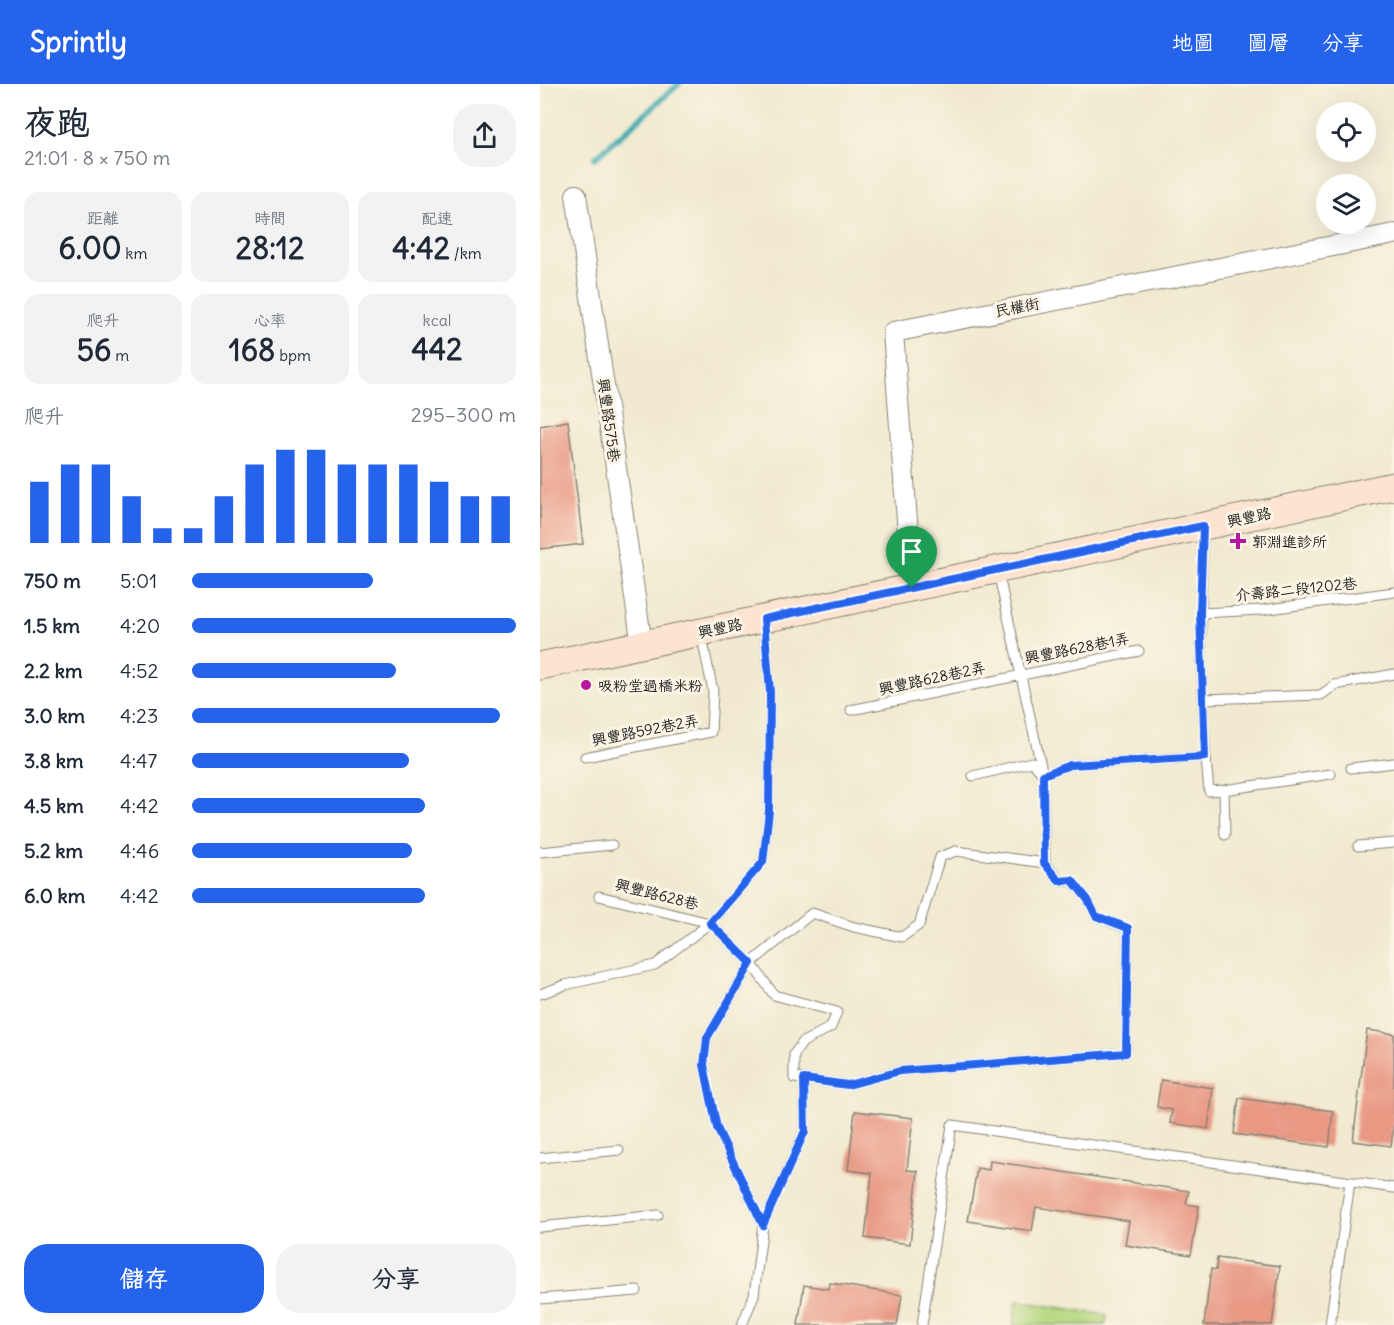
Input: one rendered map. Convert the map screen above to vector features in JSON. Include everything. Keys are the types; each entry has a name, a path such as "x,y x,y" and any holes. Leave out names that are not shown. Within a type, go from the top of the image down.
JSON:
{"main road":[{"name":"興豐路","path":"540,666 1394,486"}],"street":[{"name":"興豐路575巷","path":"576,195 642,645"},
{"name":"民權街","path":"912,588 893,332 1394,234"}],"lane":[{"path":"1203,526 1200,613 1202,699 1209,791 1331,774"},
{"path":"742,1325 754,1295 763,1225 805,1131 804,1079 848,1085 900,1071 1126,1053 1128,928 1096,916 1088,900 1072,880 1059,881 1044,863 1043,775 998,570"},
{"name":"介壽路二段1202巷","path":"1200,613 1262,610 1394,592"},
{"path":"540,994 565,985 655,965 710,923 763,862 769,811 770,704 764,619"},
{"name":"興豐路592巷2弄","path":"585,757 711,732 712,691 701,632"},
{"name":"興豐路628巷1弄","path":"1020,675 1139,651"},
{"path":"1202,699 1321,695 1335,685 1394,674"},
{"name":"興豐路628巷2弄","path":"851,710 1020,675"},
{"path":"1043,775 1070,765 1205,757"},
{"path":"973,776 1032,762 1043,775"},
{"path":"1351,768 1394,763"},
{"path":"1224,790 1225,835"},
{"path":"1358,846 1394,843"},
{"path":"540,852 612,845"},
{"path":"763,1225 717,1128 704,1065 707,1038 751,963 812,913 854,927 902,937 919,926 940,857 956,851 1044,863"},
{"name":"興豐路628巷","path":"599,896 710,923 751,963 774,995 837,1012 831,1027 803,1042 794,1054 794,1078 804,1079"},
{"path":"922,1325 952,1125 1394,1188"},
{"path":"540,1158 619,1150"},
{"path":"1330,1325 1350,1182"},
{"path":"540,1227 658,1215"},
{"path":"540,1299 637,1291"}],"green space":[{"path":"1017,1301 1107,1315 1105,1325 1013,1325"}],"building":[{"path":"568,421 583,544 540,549 540,426"},
{"path":"1367,1030 1394,1034 1394,1123 1391,1146 1353,1141"},
{"path":"1161,1080 1213,1088 1208,1129 1170,1123 1172,1110 1157,1107"},
{"path":"1239,1098 1333,1111 1329,1147 1234,1134"},
{"path":"855,1111 913,1118 907,1170 918,1171 910,1244 865,1238 872,1173 848,1170"},
{"path":"990,1161 1189,1191 1186,1204 1199,1206 1191,1255 1125,1245 1129,1221 1036,1207 1032,1231 968,1221 977,1168 989,1170"},
{"path":"1217,1258 1280,1266 1272,1325 1204,1325 1211,1269 1216,1270"},
{"path":"830,1283 902,1295 897,1325 798,1325 804,1285 829,1289"}],"waterway":[{"path":"595,158 679,84"}],"place":[{"name":"郭淵進診所","path":"1238,541"},
{"name":"吸粉堂過橋米粉","path":"586,685"}],"route":[{"path":"1203,526 1200,613 1205,757 1070,765 1043,775 1044,863 1059,881 1072,880 1088,900 1096,916 1128,928 1126,1053 900,1071 848,1085 804,1079 805,1131 763,1225 717,1128 704,1065 707,1038 751,963 710,923 763,862 769,811 770,692 764,619 912,588 1203,526"}]}
